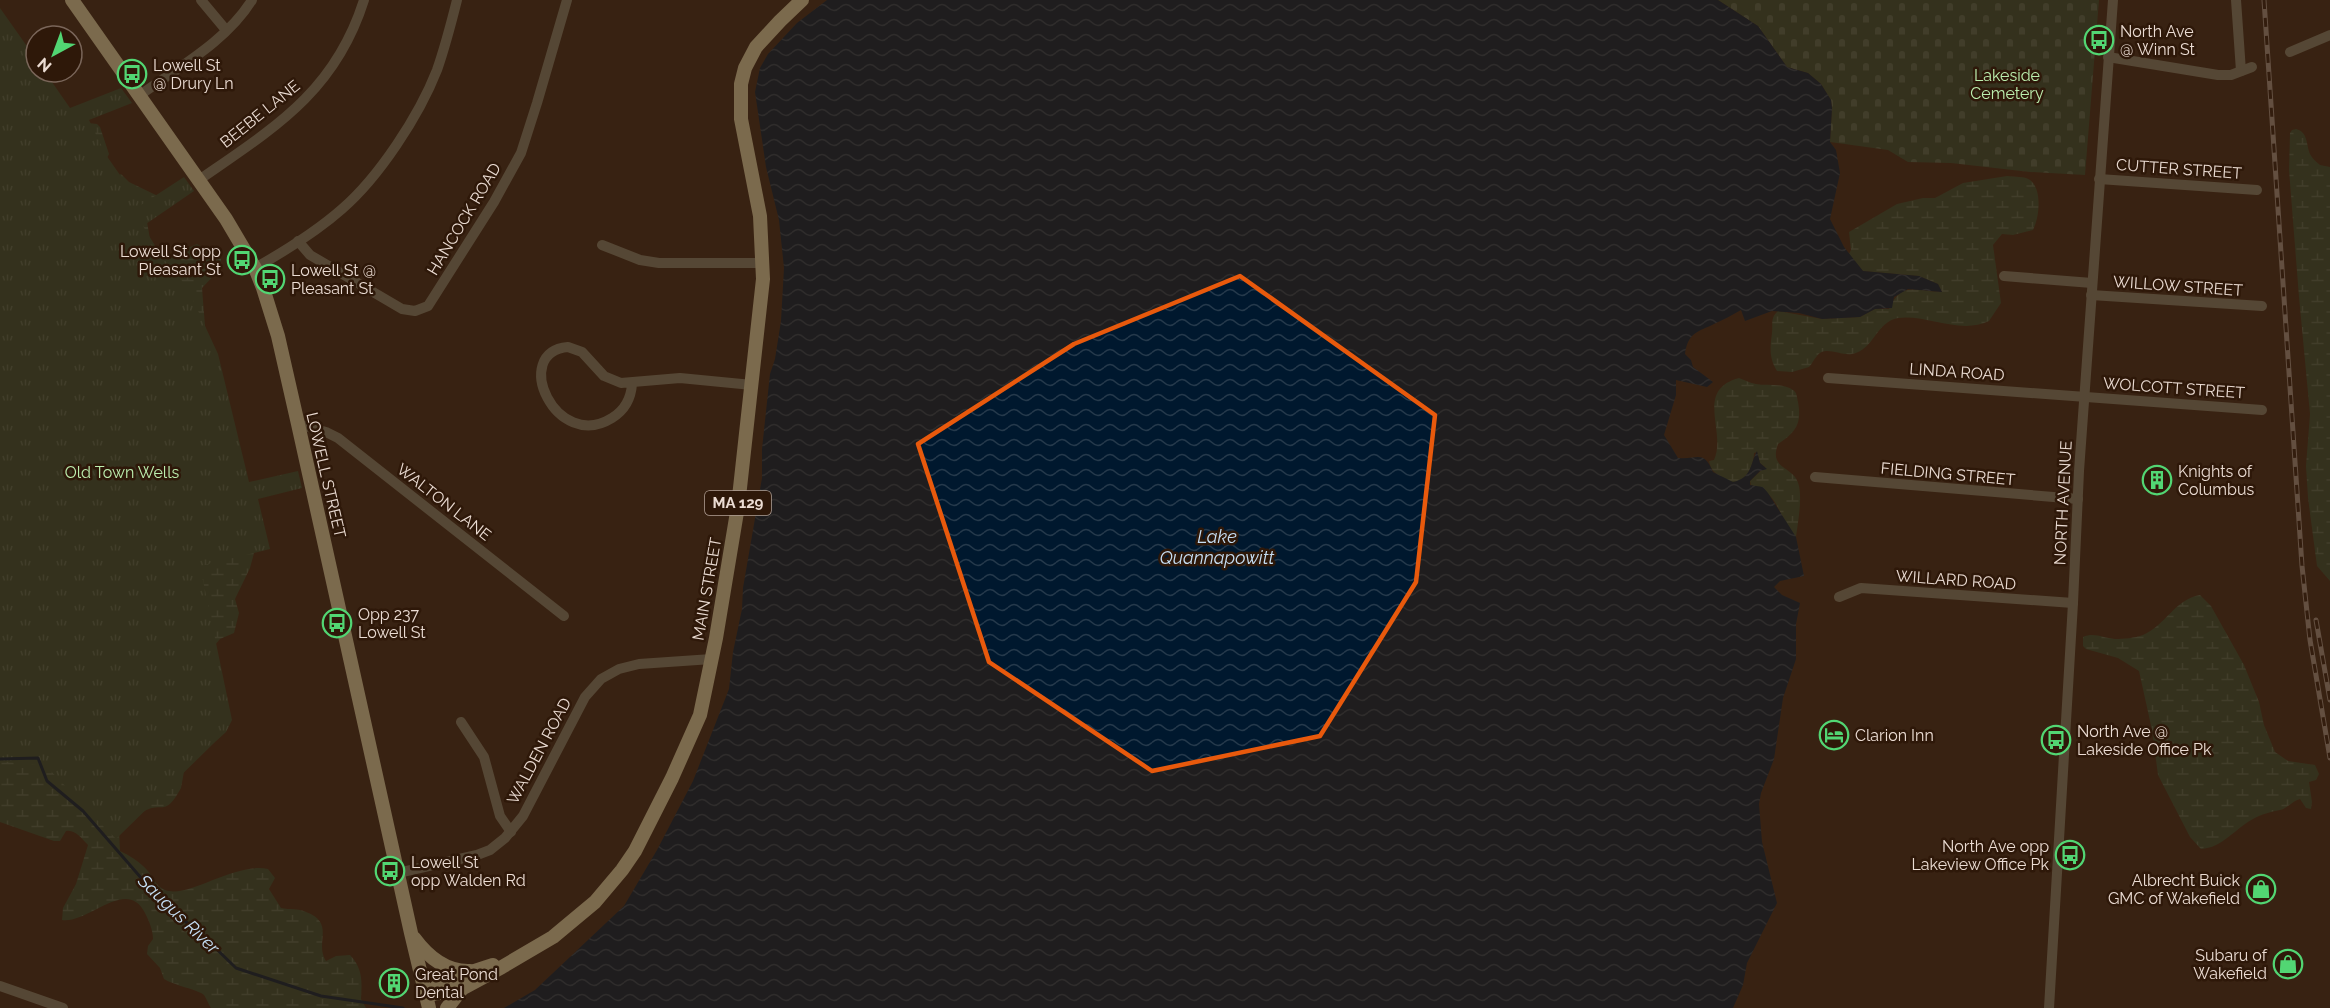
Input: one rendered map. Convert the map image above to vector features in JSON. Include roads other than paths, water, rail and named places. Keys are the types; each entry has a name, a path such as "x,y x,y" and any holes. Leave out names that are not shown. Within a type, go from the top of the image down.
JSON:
{"main road":[{"name":"LOWELL STREET","path":"72,0 226,219 255,268 278,336 428,1001"},
{"name":"MAIN STREET","path":"428,1001 465,987 543,943 576,919 604,891 628,861 657,809 700,715 738,506 763,263 760,216 741,119 741,84 747,63 756,47 802,0"},
{"path":"411,933 426,953 440,964 458,970 472,970"},
{"name":"MAIN STREET","path":"428,1001 444,981 472,970 515,958"},
{"name":"MA 129","path":"447,1008 454,997 465,987"}],"street":[{"path":"201,0 226,30"},
{"path":"139,96 226,30 252,0"},
{"name":"BEEBE LANE","path":"199,180 275,126 317,87 345,48 364,0"},
{"path":"255,268 298,241 352,199 371,180 434,78 457,0"},
{"name":"HANCOCK ROAD","path":"298,241 310,255 402,309 415,312 428,306 494,202 520,153 567,0"},
{"name":"NORTH AVENUE","path":"2049,1008 2084,396 2113,0"},
{"path":"2236,0 2241,71"},
{"path":"2290,52 2330,35"},
{"path":"2108,57 2218,75 2231,75 2252,67"},
{"name":"CUTTER STREET","path":"2099,179 2257,190"},
{"path":"602,245 640,260 659,263 763,263"},
{"path":"2004,276 2092,283"},
{"name":"WILLOW STREET","path":"2091,295 2262,306"},
{"path":"632,384 628,402 619,414 602,423 583,424 565,418 549,402 542,385 542,368 551,353 568,347 582,352 607,378 621,383 632,384 680,378 752,385"},
{"name":"LINDA ROAD","path":"1828,378 2084,396"},
{"name":"WOLCOTT STREET","path":"2084,396 2262,410"},
{"name":"WALTON LANE","path":"298,424 338,438 564,616"},
{"name":"FIELDING STREET","path":"1815,477 2078,500"},
{"name":"WILLARD ROAD","path":"1839,597 1861,588 2073,603"},
{"name":"WALDEN ROAD","path":"398,873 477,855 495,847 511,832 528,806 582,702 597,683 614,671 639,664 712,659"},
{"path":"461,722 484,758 500,816 511,832"},
{"path":"0,986 63,1008"}],"water":[{"name":"Lake Quannapowitt","path":"827,0 1718,0 1758,26 1787,67 1808,73 1821,84 1831,100 1830,142 1836,150 1840,173 1830,219 1844,247 1863,271 1919,276 1938,284 1942,292 1908,289 1894,297 1892,308 1875,309 1860,317 1822,319 1799,313 1772,311 1745,321 1741,310 1699,331 1691,337 1686,347 1685,354 1691,360 1693,367 1713,382 1707,387 1676,380 1676,395 1664,435 1678,458 1703,458 1713,472 1733,482 1747,474 1757,451 1760,463 1767,469 1760,471 1750,481 1750,485 1763,487 1796,537 1804,576 1780,581 1774,587 1782,595 1800,603 1796,624 1796,659 1783,698 1774,759 1759,804 1762,842 1777,903 1747,963 1743,985 1733,1008 504,1008 535,990 624,906 657,850 693,781 729,689 762,478 762,449 770,374 775,359 781,321 784,268 779,220 766,167 755,92 760,68 768,54 797,23"}],"waterway":[{"name":"Saugus River","path":"0,759 38,758 47,781 83,811 162,902 203,936 236,968 321,996 403,1008"}],"railway":[{"path":"2264,0 2302,566 2310,640 2330,758"},
{"path":"2316,620 2330,700"}],"place":[{"name":"North Ave @ Winn St","path":"2099,40"},
{"name":"Lowell St @ Drury Ln","path":"132,74"},
{"name":"Lowell St opp Pleasant St","path":"242,260"},
{"name":"Lowell St @ Pleasant St","path":"270,279"},
{"name":"Knights of Columbus","path":"2157,480"},
{"name":"Opp 237 Lowell St","path":"337,623"},
{"name":"Clarion Inn","path":"1834,735"},
{"name":"North Ave @ Lakeside Office Pk","path":"2056,740"},
{"name":"North Ave opp Lakeview Office Pk","path":"2070,855"},
{"name":"Lowell St opp Walden Rd","path":"390,871"},
{"name":"Albrecht Buick GMC of Wakefield","path":"2261,889"},
{"name":"Subaru of Wakefield","path":"2288,964"},
{"name":"Great Pond Dental","path":"394,983"}],"park label":[{"name":"Lakeside Cemetery","path":"2007,84"},
{"name":"Old Town Wells","path":"122,472"}]}
